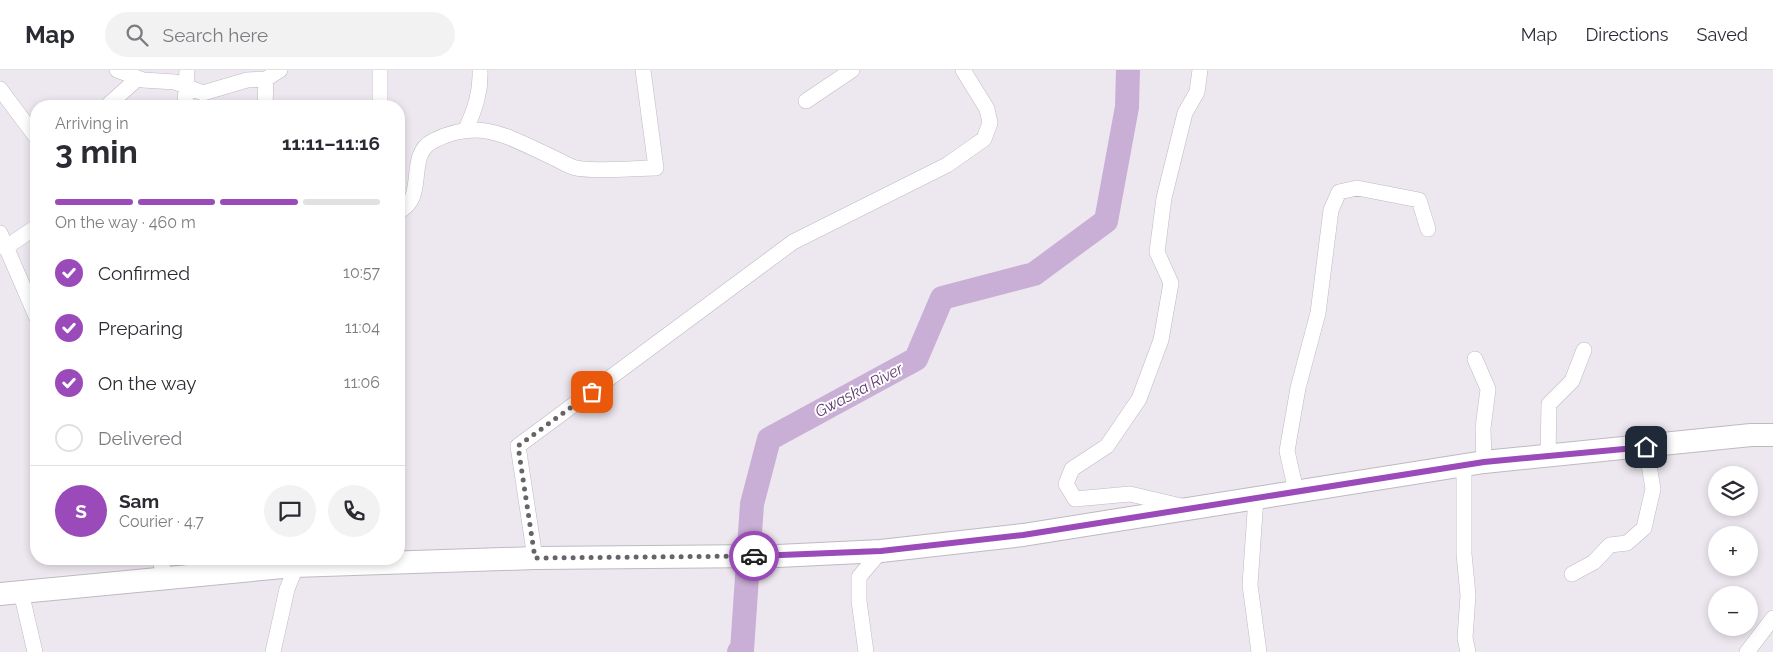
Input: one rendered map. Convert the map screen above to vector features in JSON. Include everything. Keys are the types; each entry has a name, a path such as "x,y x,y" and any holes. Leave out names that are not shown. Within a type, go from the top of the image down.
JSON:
{"main road":[{"path":"405,560 778,556 881,551 1023,535 1474,464 1751,435 1773,435"},
{"path":"10,593 163,569 240,565"}],"street":[{"path":"117,70 137,79 175,82 203,92 248,80 266,79 280,70"},
{"path":"186,100 187,70"},
{"path":"380,70 380,100"},
{"path":"466,129 481,87 480,70"},
{"path":"405,207 409,205 413,197 419,156 424,148 432,141 466,129 487,130 503,135 577,168 656,168 643,70"},
{"path":"806,100 852,70"},
{"path":"535,558 518,446 793,242 947,165 984,139 990,124 987,109 963,70"},
{"path":"1187,508 1130,494 1075,499 1066,484 1072,469 1106,446 1139,399 1161,340 1171,283 1157,252 1164,198 1185,113 1197,92 1200,70"},
{"path":"114,100 137,79"},
{"path":"265,100 266,79"},
{"path":"0,89 30,129"},
{"path":"1296,491 1287,451 1298,388 1318,313 1332,210 1339,192 1357,188 1419,200 1428,229"},
{"path":"5,248 30,231"},
{"path":"0,233 30,303"},
{"path":"1548,457 1549,404 1572,381 1584,350"},
{"path":"1468,652 1465,638 1468,595 1464,554 1474,464 1483,428 1488,389 1475,359"},
{"path":"1572,574 1594,562 1610,545 1627,543 1644,528 1653,489 1646,447"},
{"path":"1256,497 1250,585 1259,652"},
{"path":"866,652 859,600 859,577 881,551"},
{"path":"273,652 296,565"},
{"path":"10,593 35,652"},
{"path":"1747,652 1773,618"}],"waterway":[{"name":"Gwaska River","path":"739,652 742,650 752,504 769,439 916,359 942,298 1034,274 1106,221 1127,107 1128,70"}],"way so far":[{"path":"592,392 518,446 535,558 754,556"}],"route":[{"path":"754,556 881,551 1023,535 1484,462 1646,447"}]}
